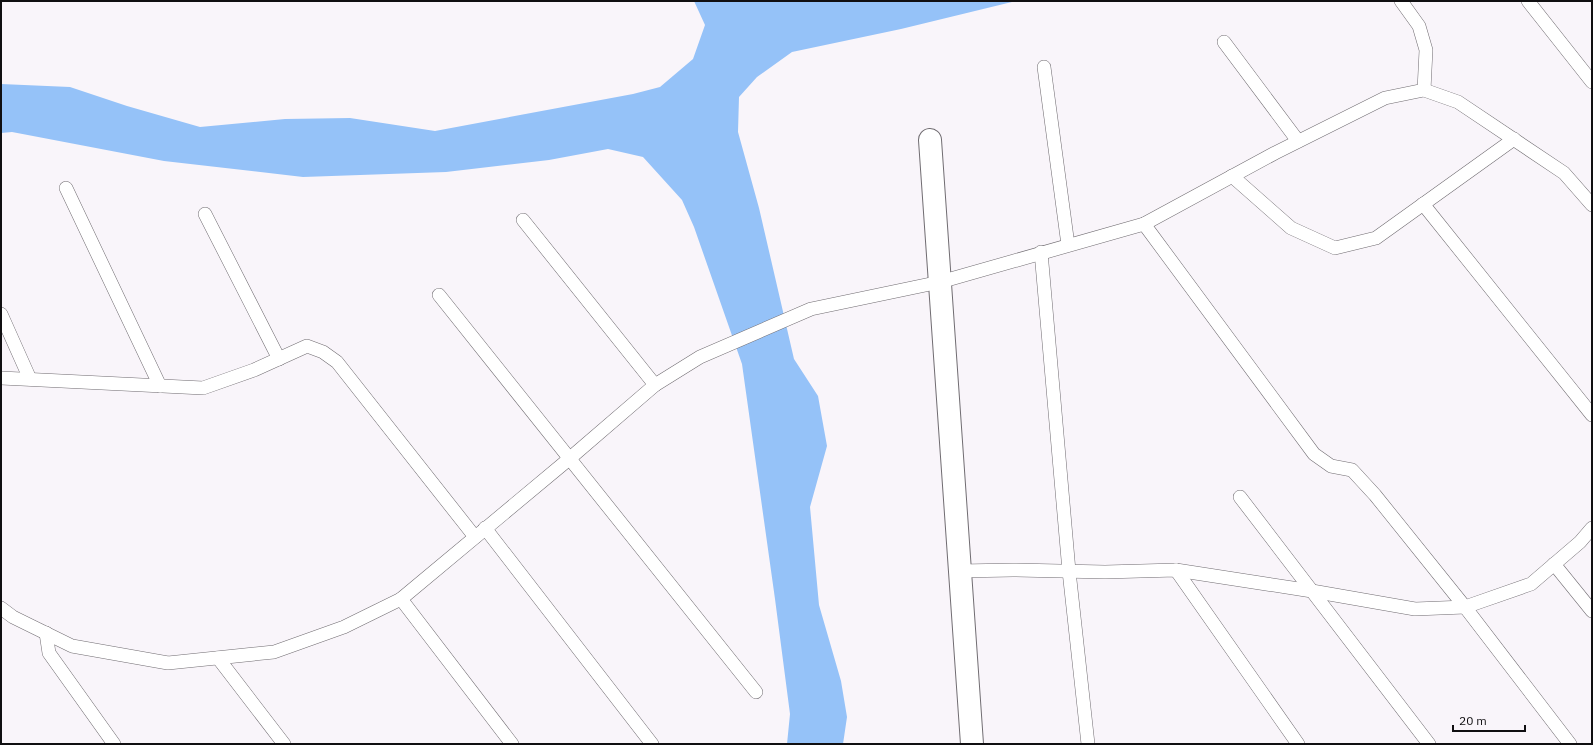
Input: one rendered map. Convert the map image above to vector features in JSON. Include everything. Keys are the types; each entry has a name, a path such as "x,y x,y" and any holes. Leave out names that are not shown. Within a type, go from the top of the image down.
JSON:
{"street":[{"path":"930,140 972,744"}],"lane":[{"path":"1401,1 1419,26 1426,50 1424,90"},
{"path":"1528,1 1592,82"},
{"path":"1224,42 1298,141"},
{"path":"1044,67 1068,245"},
{"path":"1,608 13,618 72,646 168,663 274,652 344,627 401,599 655,385 700,357 811,309 940,282 1041,252 1144,224 1298,141 1385,98 1424,90 1458,102 1564,173 1592,205"},
{"path":"1232,176 1291,228 1335,248 1376,238 1514,139"},
{"path":"66,188 160,386"},
{"path":"1423,204 1592,415"},
{"path":"205,214 279,359"},
{"path":"523,220 655,385"},
{"path":"1144,224 1314,454 1331,466 1352,470 1375,495 1465,607 1570,744"},
{"path":"1041,252 1069,571 1088,744"},
{"path":"439,295 756,692"},
{"path":"1,314 30,379"},
{"path":"1,378 203,388 254,370 307,346 323,352 337,362 475,537"},
{"path":"1240,497 1429,744"},
{"path":"486,528 652,744"},
{"path":"960,571 1105,572 1176,570 1415,608 1465,607 1531,584 1580,542 1592,528"},
{"path":"1554,564 1592,611"},
{"path":"1176,570 1298,744"},
{"path":"401,599 512,744"},
{"path":"46,633 49,653 114,744"},
{"path":"218,658 284,744"}],"water":[{"path":"694,1 1016,1 901,29 792,52 757,77 739,97 738,132 759,208 794,359 818,396 827,446 810,507 819,605 841,681 847,717 843,744 787,744 790,714 742,364 694,227 682,200 643,157 608,149 549,160 446,172 303,177 164,161 12,132 1,133 1,84 70,87 127,106 200,127 285,119 350,118 435,131 633,94 660,87 693,59 705,25"}]}
